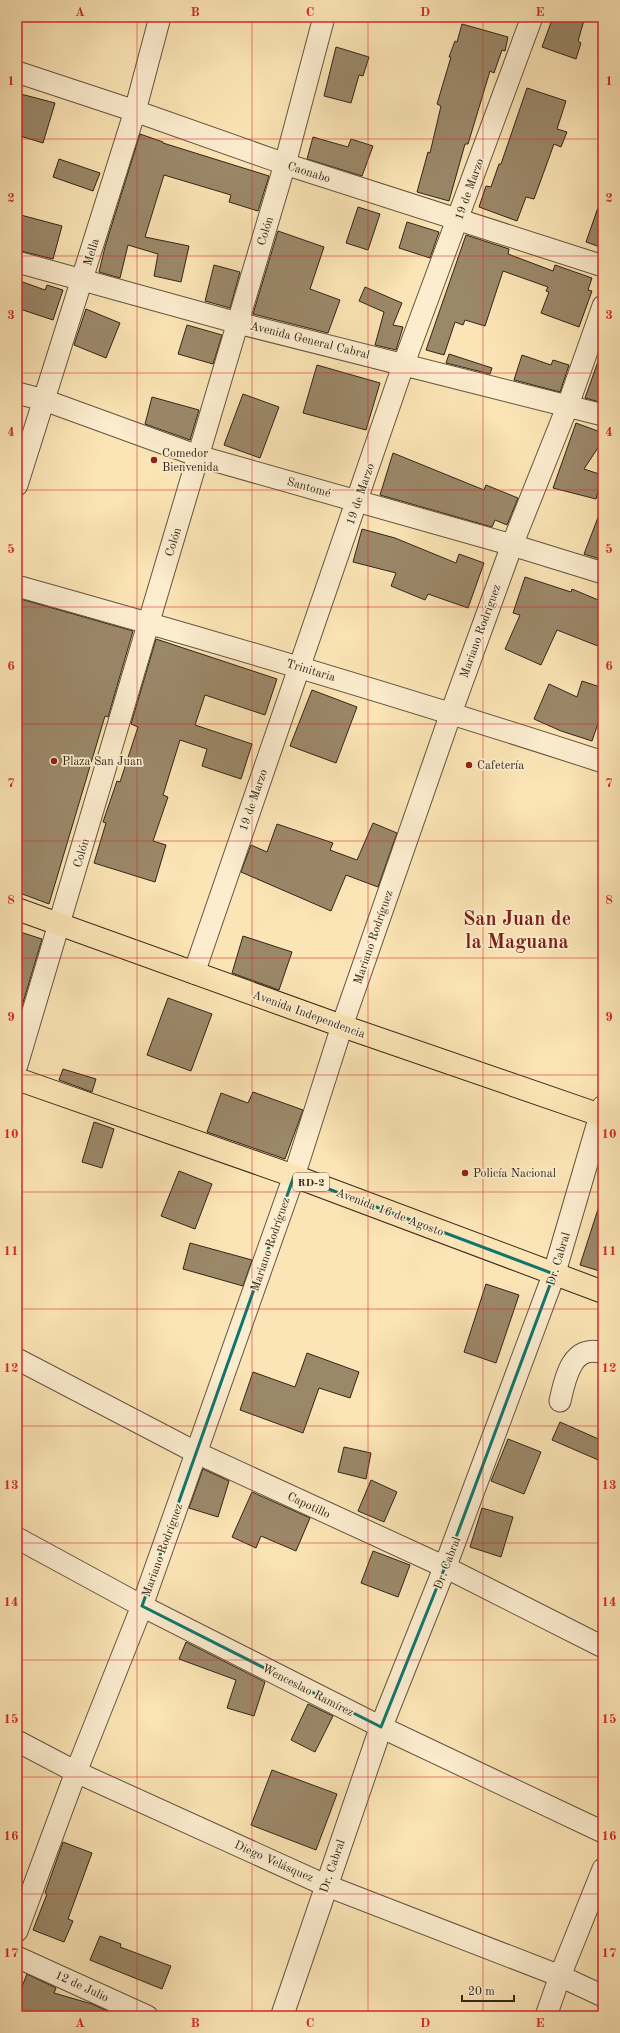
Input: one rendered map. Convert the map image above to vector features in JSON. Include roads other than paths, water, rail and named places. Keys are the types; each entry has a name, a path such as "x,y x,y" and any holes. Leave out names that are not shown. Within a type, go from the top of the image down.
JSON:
{"main road":[{"name":"Avenida Independencia","path":"17,909 342,1026 602,1112"},
{"name":"Avenida 16 de Agosto","path":"17,1079 294,1176 603,1292"}],"street":[{"name":"Mella","path":"17,486 135,111 160,17"},
{"name":"Colón","path":"17,1065 60,925 285,164 324,17"},
{"name":"19 de Marzo","path":"194,973 299,666 358,502 404,363 532,17"},
{"name":"Caonabo","path":"17,72 135,111 285,164 603,266"},
{"name":"Avenida General Cabral","path":"17,262 238,323 404,363 603,415"},
{"name":"Mariano Rodríguez","path":"17,1931 76,1772 142,1606 294,1176 342,1026 451,713 512,545 568,405 603,306"},
{"name":"Santomé","path":"17,393 44,400 198,456 512,545 603,573"},
{"name":"Trinitaria","path":"17,586 299,666 603,762"},
{"name":"Dr. Cabral","path":"282,2016 325,1885 381,1727 445,1567 554,1274 602,1112"},
{"path":"560,1401 566,1374 581,1353 592,1349 603,1353"},
{"name":"Capotillo","path":"17,1359 197,1453 445,1567 603,1647"},
{"name":"Wenceslao Ramírez","path":"17,1538 142,1606 381,1727 603,1832"},
{"name":"Diego Velásquez","path":"17,1741 76,1772 325,1885 560,1976 603,1996"},
{"path":"546,2016 560,1976 603,1869"},
{"name":"12 de Julio","path":"17,1956 147,2016"}],"place":[{"name":"Comedor Bienvenida","path":"154,460"},
{"name":"Plaza San Juan","path":"54,761"},
{"name":"Cafetería","path":"469,765"},
{"name":"Policía Nacional","path":"465,1173"}],"district":[{"name":"San Juan de la Maguana","path":"517,930"}]}
